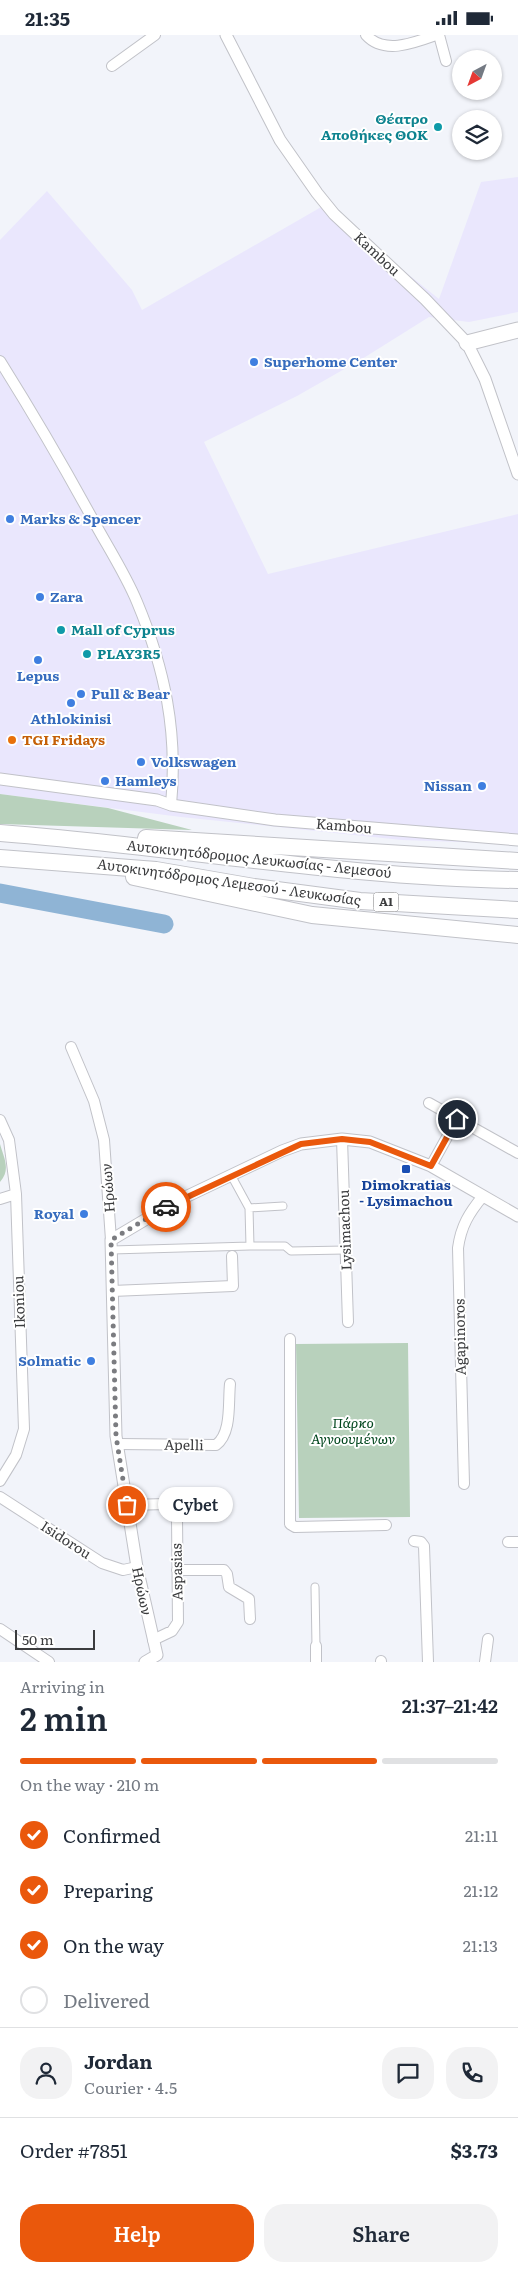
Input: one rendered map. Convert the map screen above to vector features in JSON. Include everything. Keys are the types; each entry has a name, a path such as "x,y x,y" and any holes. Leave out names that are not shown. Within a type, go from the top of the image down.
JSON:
{"highway":[{"name":"Αυτοκινητόδρομος Λευκωσίας - Λεμεσού","path":"0,833 72,839 419,877 518,881"},
{"path":"72,839 162,838 518,861"},
{"name":"Αυτοκινητόδρομος Λεμεσού - Λευκωσίας","path":"0,858 156,870 254,887 360,901 518,910"},
{"path":"33,860 149,879 312,915 518,935"}],"main road":[{"path":"467,343 518,329"}],"street":[{"path":"112,66 155,35"},
{"name":"Kambou","path":"226,35 280,140 317,193 334,214 424,299 467,343 485,379 518,474"},
{"path":"366,35 374,43 385,46 414,43 438,35 446,61"},
{"path":"0,361 45,433 136,601 160,666 172,725 174,766 171,805"},
{"name":"Kambou","path":"0,779 156,800 171,805 274,820 518,840"},
{"name":"Kambou","path":"0,785 152,806 171,805"},
{"name":"Ηρώων","path":"71,1047 94,1101 104,1140 111,1245 118,1444 137,1567 158,1658"},
{"path":"429,1103 518,1153"},
{"path":"431,1166 457,1119"},
{"name":"Ikoniou","path":"0,1120 9,1141 16,1194 24,1429 16,1455 0,1481"},
{"path":"111,1245 175,1202 231,1175 301,1144 342,1139 370,1142 431,1166 518,1216"},
{"name":"Lysimachou","path":"342,1139 348,1322"},
{"path":"231,1175 249,1208 250,1246"},
{"path":"0,1199 16,1194"},
{"name":"Agapinoros","path":"464,1484 458,1248 465,1220 483,1196"},
{"path":"249,1208 283,1206"},
{"path":"111,1245 284,1246 291,1251 346,1250"},
{"path":"112,1291 233,1286 232,1256"},
{"path":"290,1339 290,1524 295,1527 386,1525"},
{"name":"Apelli","path":"118,1444 216,1445 222,1440 226,1432 230,1384"},
{"name":"Isidorou","path":"0,1497 102,1563 123,1570 137,1567"},
{"name":"Aspasias","path":"127,1505 167,1504 174,1509 177,1517 178,1622 172,1631 153,1640"},
{"path":"414,1541 421,1541 424,1546 428,1662"},
{"path":"177,1570 224,1570 227,1574 229,1587 249,1599 250,1619"},
{"path":"315,1587 316,1662"},
{"path":"0,1629 49,1662"},
{"path":"486,1662 488,1639"},
{"path":"145,1662 158,1658"}],"shaded area":[{"path":"518,177 518,312 469,322 429,317 362,359 297,396 204,442 268,574 518,514 518,844 402,840 181,817 0,794 0,240 47,191 132,290 142,310 323,206 439,299 481,182"}],"green space":[{"path":"0,794 108,808 192,830 0,824"},
{"path":"0,1144 6,1168 0,1182"},
{"name":"Πάρκο Αγνοουμένων","path":"408,1343 410,1517 299,1518 296,1344"}],"waterway":[{"path":"0,893 164,924"}],"way so far":[{"path":"127,1505 116,1436 111,1240 166,1207"}],"place":[{"name":"Θέατρο Αποθήκες ΘΟΚ","path":"438,127"},
{"name":"Superhome Center","path":"254,362"},
{"name":"Marks & Spencer","path":"10,519"},
{"name":"Zara","path":"40,597"},
{"name":"Mall of Cyprus","path":"61,630"},
{"name":"PLAY3R5","path":"87,654"},
{"name":"Lepus","path":"38,660"},
{"name":"Pull & Bear","path":"81,694"},
{"name":"Athlokinisi","path":"71,703"},
{"name":"TGI Fridays","path":"12,740"},
{"name":"Volkswagen","path":"141,762"},
{"name":"Hamleys","path":"105,781"},
{"name":"Nissan","path":"482,786"},
{"name":"Dimokratias - Lysimachou","path":"406,1169"},
{"name":"Royal","path":"84,1214"},
{"name":"Solmatic","path":"91,1361"},
{"name":"Cybet","path":"127,1505"}],"route":[{"path":"166,1207 282,1151 301,1144 342,1139 370,1142 431,1166 457,1119"}]}
